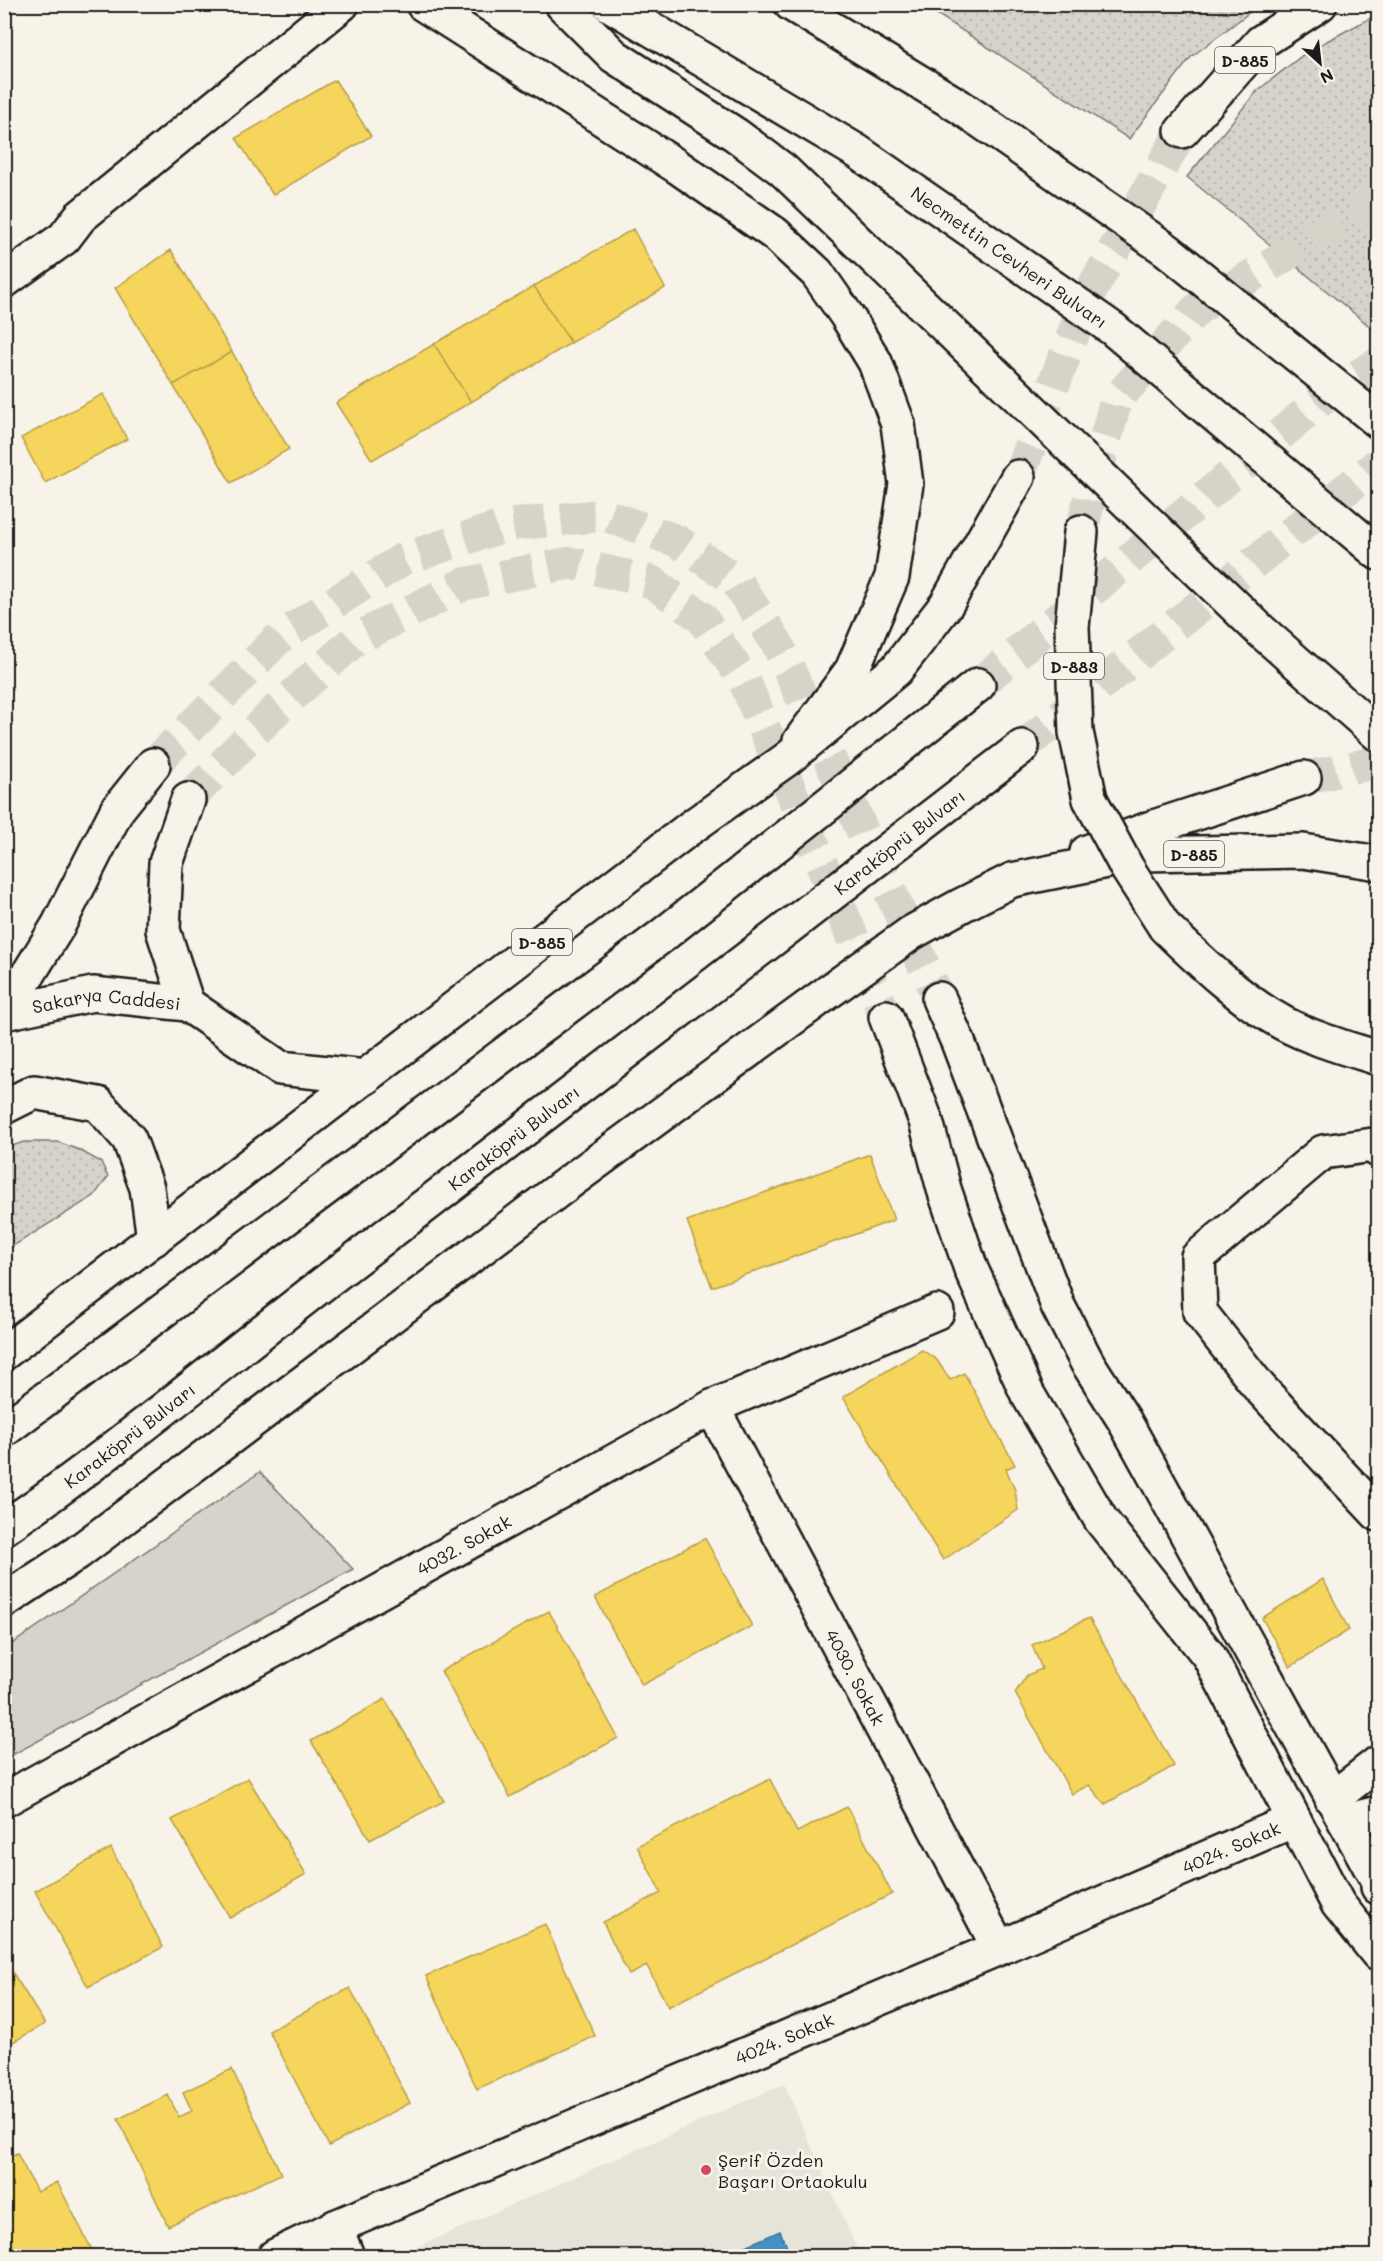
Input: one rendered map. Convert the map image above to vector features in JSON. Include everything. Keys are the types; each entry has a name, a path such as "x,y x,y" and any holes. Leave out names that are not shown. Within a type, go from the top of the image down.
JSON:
{"main road":[{"path":"4,281 64,238 80,217 342,4"},
{"path":"423,4 678,167 775,234 817,273 847,316 874,362 898,424 906,484 892,577 852,670 787,759"},
{"path":"562,4 614,56 736,135 783,170 1260,630 1378,734"},
{"name":"Necmettin Cevheri Bulvarı","path":"609,4 858,152 1113,329 1378,553"},
{"path":"792,4 959,106 1167,250 1378,421"},
{"name":"D-885","path":"1182,130 1261,42 1320,4"},
{"name":"D-885","path":"4,1353 690,828 787,759 896,670 946,605 1018,477"},
{"name":"D-883","path":"1081,532 1072,627 1076,732 1090,799 1126,868 1165,927 1238,993 1283,1023 1330,1043 1378,1058"},
{"path":"4,1430 663,935 978,685"},
{"name":"Karaköprü Bulvarı","path":"4,1528 67,1485 329,1279 709,990 1022,747"},
{"path":"5,1013 58,926 117,810 153,765"},
{"path":"1012,880 1154,827 1304,778"},
{"path":"187,1004 163,930 166,862 188,800"},
{"name":"D-885","path":"4,1601 86,1546 572,1180 911,933 1012,880 1141,854 1303,851 1378,863"},
{"name":"Sakarya Caddesi","path":"5,1013 93,994 187,1004 280,1068 366,1077"},
{"path":"939,999 958,1042 1058,1306 1087,1362 1124,1420 1339,1810 1378,1881 1378,1887"},
{"path":"886,1017 926,1121 944,1190 971,1269 1028,1393 1101,1520 1209,1656 1338,1904 1378,1954"},
{"path":"4,1107 34,1092 98,1104 129,1139 147,1188 154,1239"},
{"path":"1378,1150 1373,1145 1323,1152 1198,1257 1200,1312 1259,1387 1378,1514"},
{"name":"4032. Sokak","path":"4,1800 711,1407 937,1312"},
{"name":"4030. Sokak","path":"711,1407 999,1948"},
{"path":"1339,1810 1378,1763"},
{"path":"1339,1810 1378,1813"},
{"name":"4024. Sokak","path":"275,2256 341,2242 999,1948 1294,1820"}],"shaded area":[{"path":"923,5 1259,5 1191,57 1129,139"},
{"path":"1378,14 1378,333 1187,177 1257,91 1308,51"},
{"path":"24,1142 58,1142 79,1150 101,1162 108,1177 94,1196 5,1251 5,1148"},
{"path":"260,1472 353,1569 5,1759 5,1649"},
{"name":"Şerif Özden Başarı Ortaokulu","path":"784,2084 860,2256 397,2256"}],"building: Homes":[{"path":"335,80 371,136 273,195 236,138"},
{"path":"633,229 665,288 571,343 534,286"},
{"path":"171,250 232,352 173,385 115,288"},
{"path":"534,286 571,343 471,402 434,344"},
{"path":"434,344 471,402 372,460 336,403"},
{"path":"232,352 289,449 231,483 173,385"},
{"path":"103,394 127,439 45,483 21,438"},
{"path":"870,1154 894,1220 712,1287 687,1221"},
{"path":"922,1350 937,1360 950,1380 964,1373 1015,1465 1006,1469 1015,1490 1018,1510 943,1560 843,1397"},
{"path":"705,1538 752,1626 642,1685 595,1597"},
{"path":"1323,1579 1349,1630 1290,1667 1262,1618"},
{"path":"549,1611 618,1738 510,1797 441,1671"},
{"path":"1089,1618 1174,1766 1105,1804 1089,1785 1072,1794 1015,1693 1027,1675 1042,1669 1032,1645"},
{"path":"385,1699 444,1801 370,1840 311,1741"},
{"path":"248,1778 306,1874 230,1918 172,1820"},
{"path":"770,1779 797,1832 847,1807 892,1894 668,2007 647,1966 629,1975 603,1922 661,1893 637,1846"},
{"path":"111,1848 163,1947 88,1987 35,1891"},
{"path":"545,1924 595,2036 477,2089 426,1976"},
{"path":"4,1959 45,2024 4,2047"},
{"path":"350,1988 410,2103 329,2146 269,2031"},
{"path":"232,2069 281,2174 168,2226 118,2119 168,2095 179,2117 192,2111 183,2092"},
{"path":"17,2153 37,2192 57,2182 95,2256 4,2256 4,2159"}],"building: Schools":[{"path":"780,2231 791,2256 723,2256"}],"tunnel":[{"path":"1018,477 1088,296 1182,131"},
{"path":"1081,532 1116,400 1197,309 1378,199"},
{"path":"978,685 1336,388 1378,364"},
{"path":"1022,747 1378,464"},
{"path":"153,765 280,637 403,559 507,525 605,515 677,541 735,580 777,643 939,999"},
{"path":"188,800 274,712 356,639 464,584 570,563 652,582 701,617 744,680 886,1017"},
{"path":"1304,778 1378,762"}],"place":[{"name":"Şerif Özden Başarı Ortaokulu","path":"706,2170"}]}
